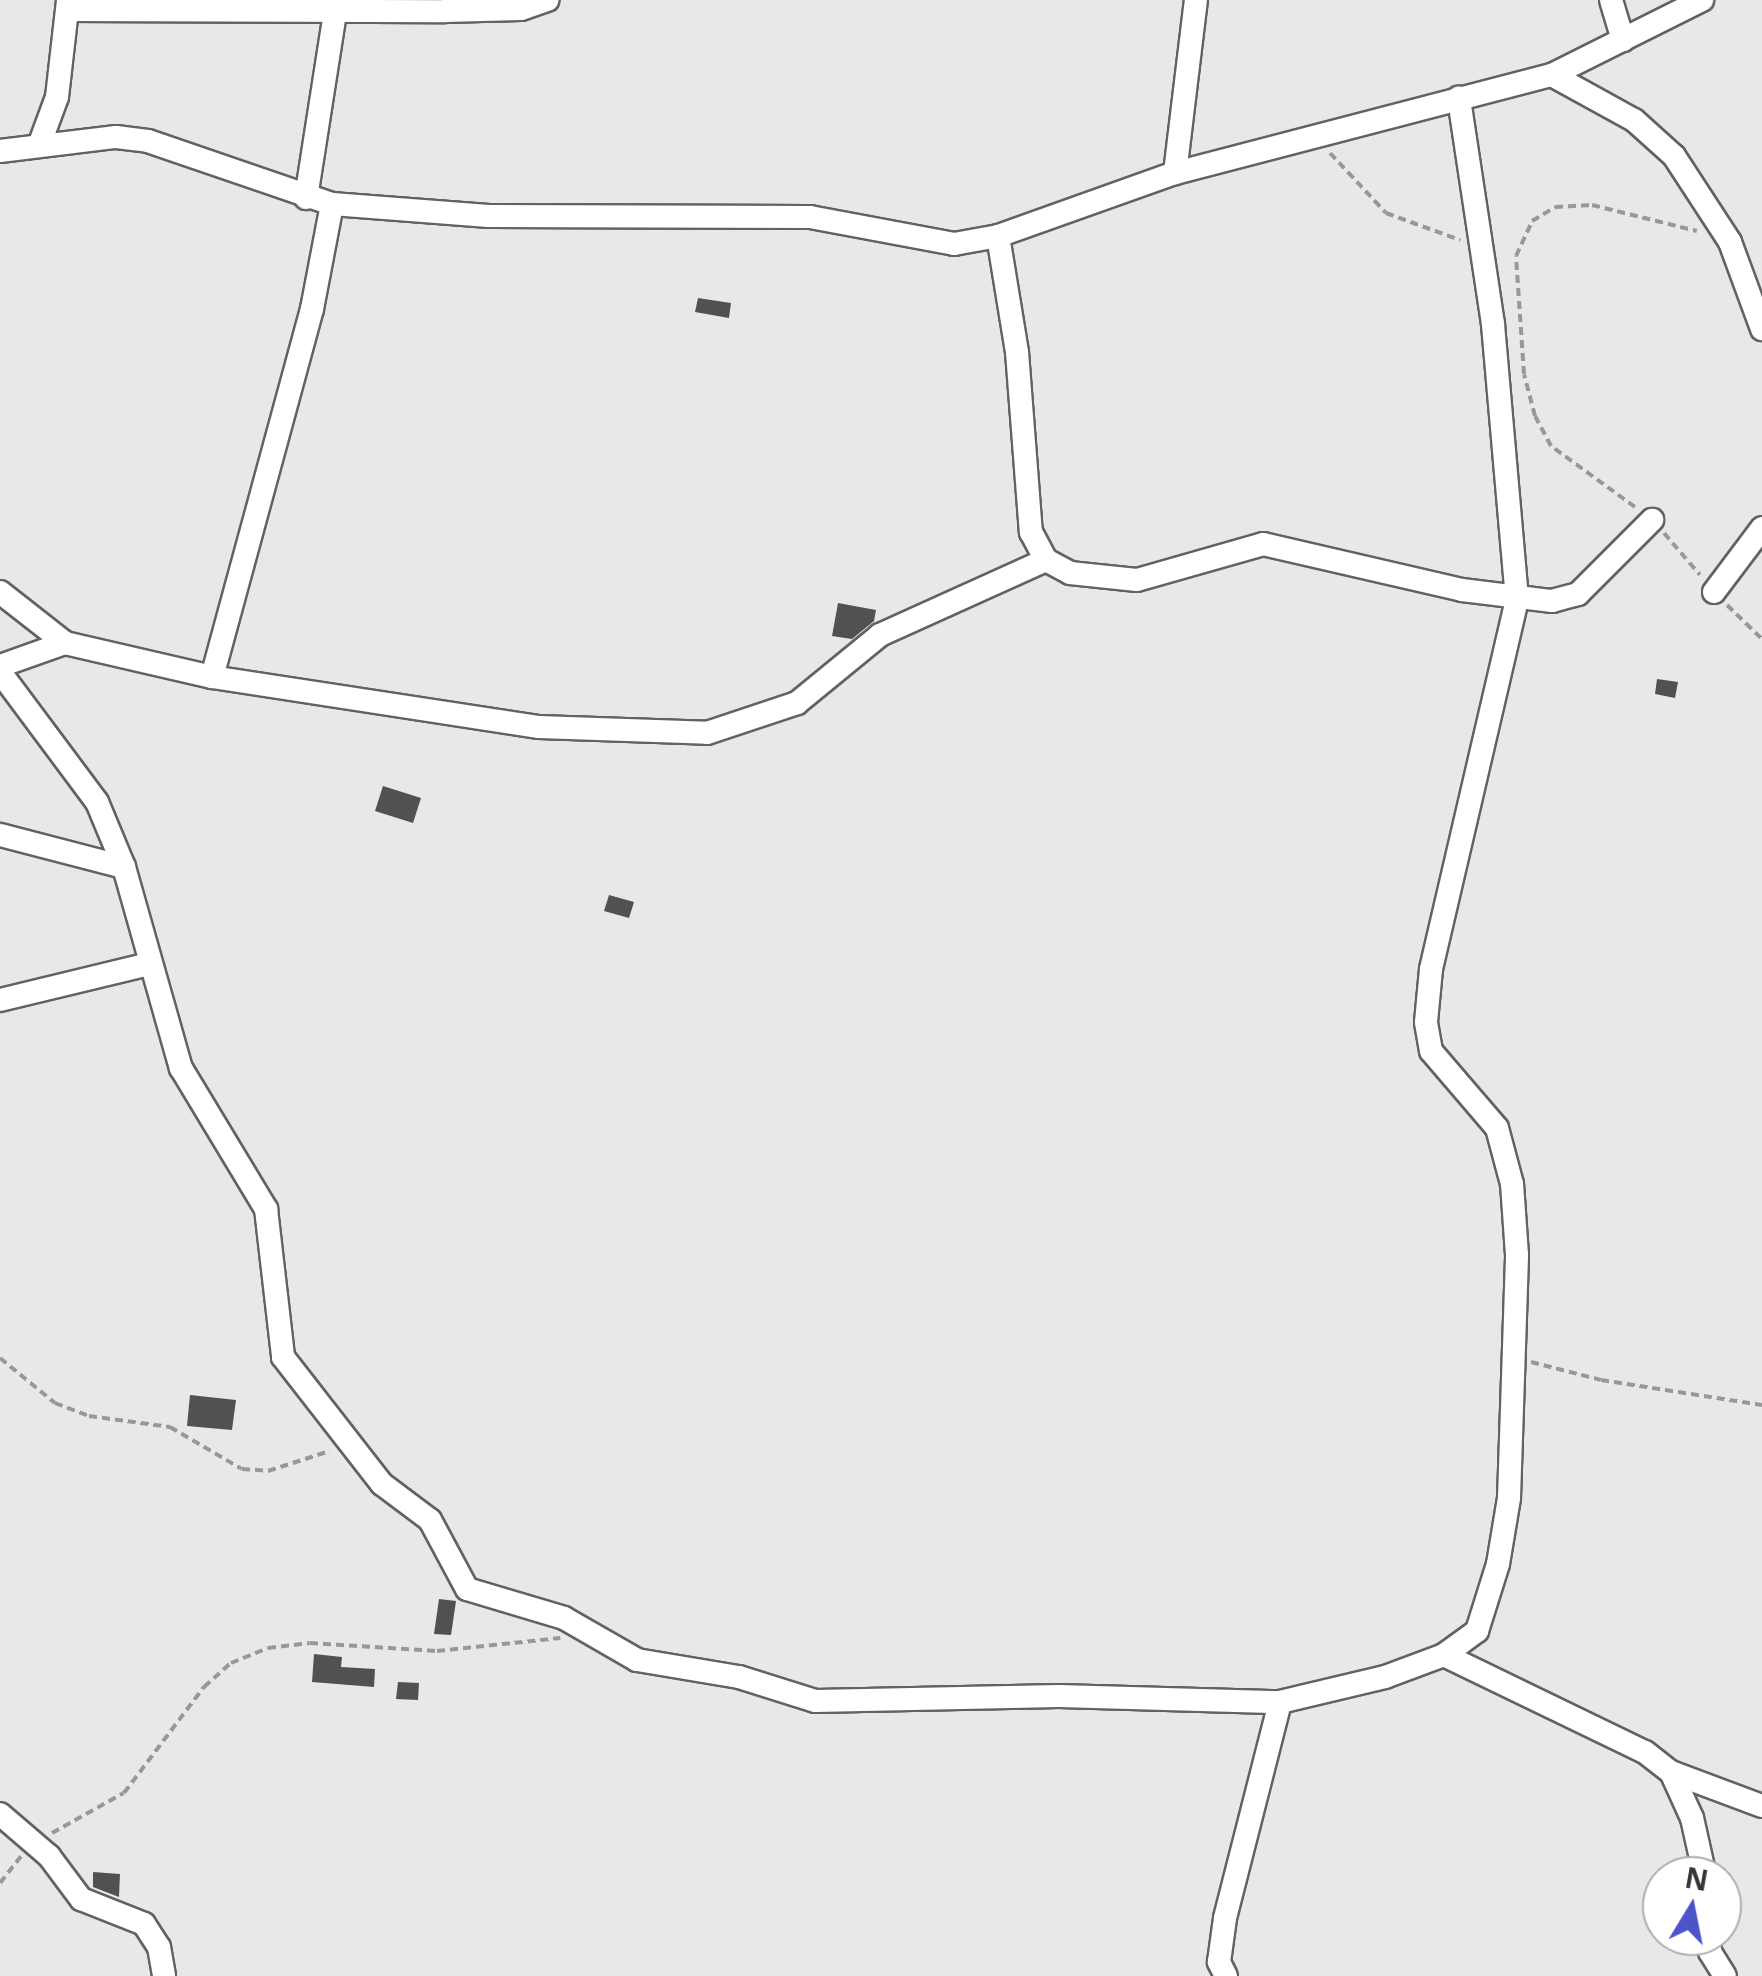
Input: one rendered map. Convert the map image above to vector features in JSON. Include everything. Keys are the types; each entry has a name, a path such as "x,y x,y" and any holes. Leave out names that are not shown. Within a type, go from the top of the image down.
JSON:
{"street":[{"path":"40,143 57,97 68,5 282,5 335,12 521,9 547,0"},
{"path":"1175,172 1196,0"},
{"path":"1611,0 1623,40"},
{"path":"0,152 40,143 148,141 332,204 488,216 810,217 954,244 998,236 1175,172 1552,74 1702,0"},
{"path":"306,198 335,12"},
{"path":"1552,74 1634,120 1674,156 1730,242 1762,329"},
{"path":"65,643 0,669 97,802 124,866 149,964 182,1068 266,1209 283,1358 346,1444 382,1484 430,1520 466,1589 564,1618 637,1660 739,1677 815,1700 1060,1696 1280,1702 1384,1677 1444,1654 1477,1631 1498,1564 1509,1498 1517,1254 1497,1128 1432,1052 1426,1022 1431,969 1517,599 1481,247 1458,98"},
{"path":"212,677 307,327 332,204"},
{"path":"998,236 1017,352 1025,501 1046,560"},
{"path":"0,592 65,643 212,677 539,727 708,733 797,703 880,635 1046,560 1098,580 1137,580 1264,544 1292,546 1517,599 1578,594 1652,520"},
{"path":"1714,592 1762,528"},
{"path":"0,835 124,866"},
{"path":"0,1000 149,964"},
{"path":"1444,1654 1645,1752 1671,1772 1762,1806"},
{"path":"1226,1976 1219,1962 1225,1918 1280,1702"},
{"path":"1671,1772 1692,1818 1701,1856"},
{"path":"0,1814 33,1842 81,1899 144,1924 159,1947 164,1976"}],"path":[{"path":"1316,133 1350,182 1386,213 1481,247"},
{"path":"1730,242 1592,206 1555,207 1532,220 1516,256 1524,374 1535,416 1551,446 1652,520 1714,592 1762,639"},
{"path":"0,1358 55,1403 89,1416 170,1427 242,1469 300,1464 346,1444"},
{"path":"1515,1358 1600,1380 1762,1405"},
{"path":"0,1883 33,1842 124,1793 204,1687 230,1663 268,1648 310,1643 437,1651 535,1644 584,1632"}],"building":[{"path":"698,298 731,303 729,318 695,312"},
{"path":"838,603 876,610 874,621 852,639 832,636"},
{"path":"1657,679 1678,682 1675,698 1655,694"},
{"path":"383,786 421,798 413,823 375,811"},
{"path":"609,895 634,902 629,918 604,911"},
{"path":"190,1395 236,1400 232,1430 187,1426"},
{"path":"439,1599 456,1601 451,1635 434,1634"},
{"path":"314,1654 342,1657 341,1667 375,1669 374,1687 312,1682"},
{"path":"398,1682 419,1683 418,1700 396,1699"},
{"path":"93,1872 120,1874 119,1897 93,1887"}]}
